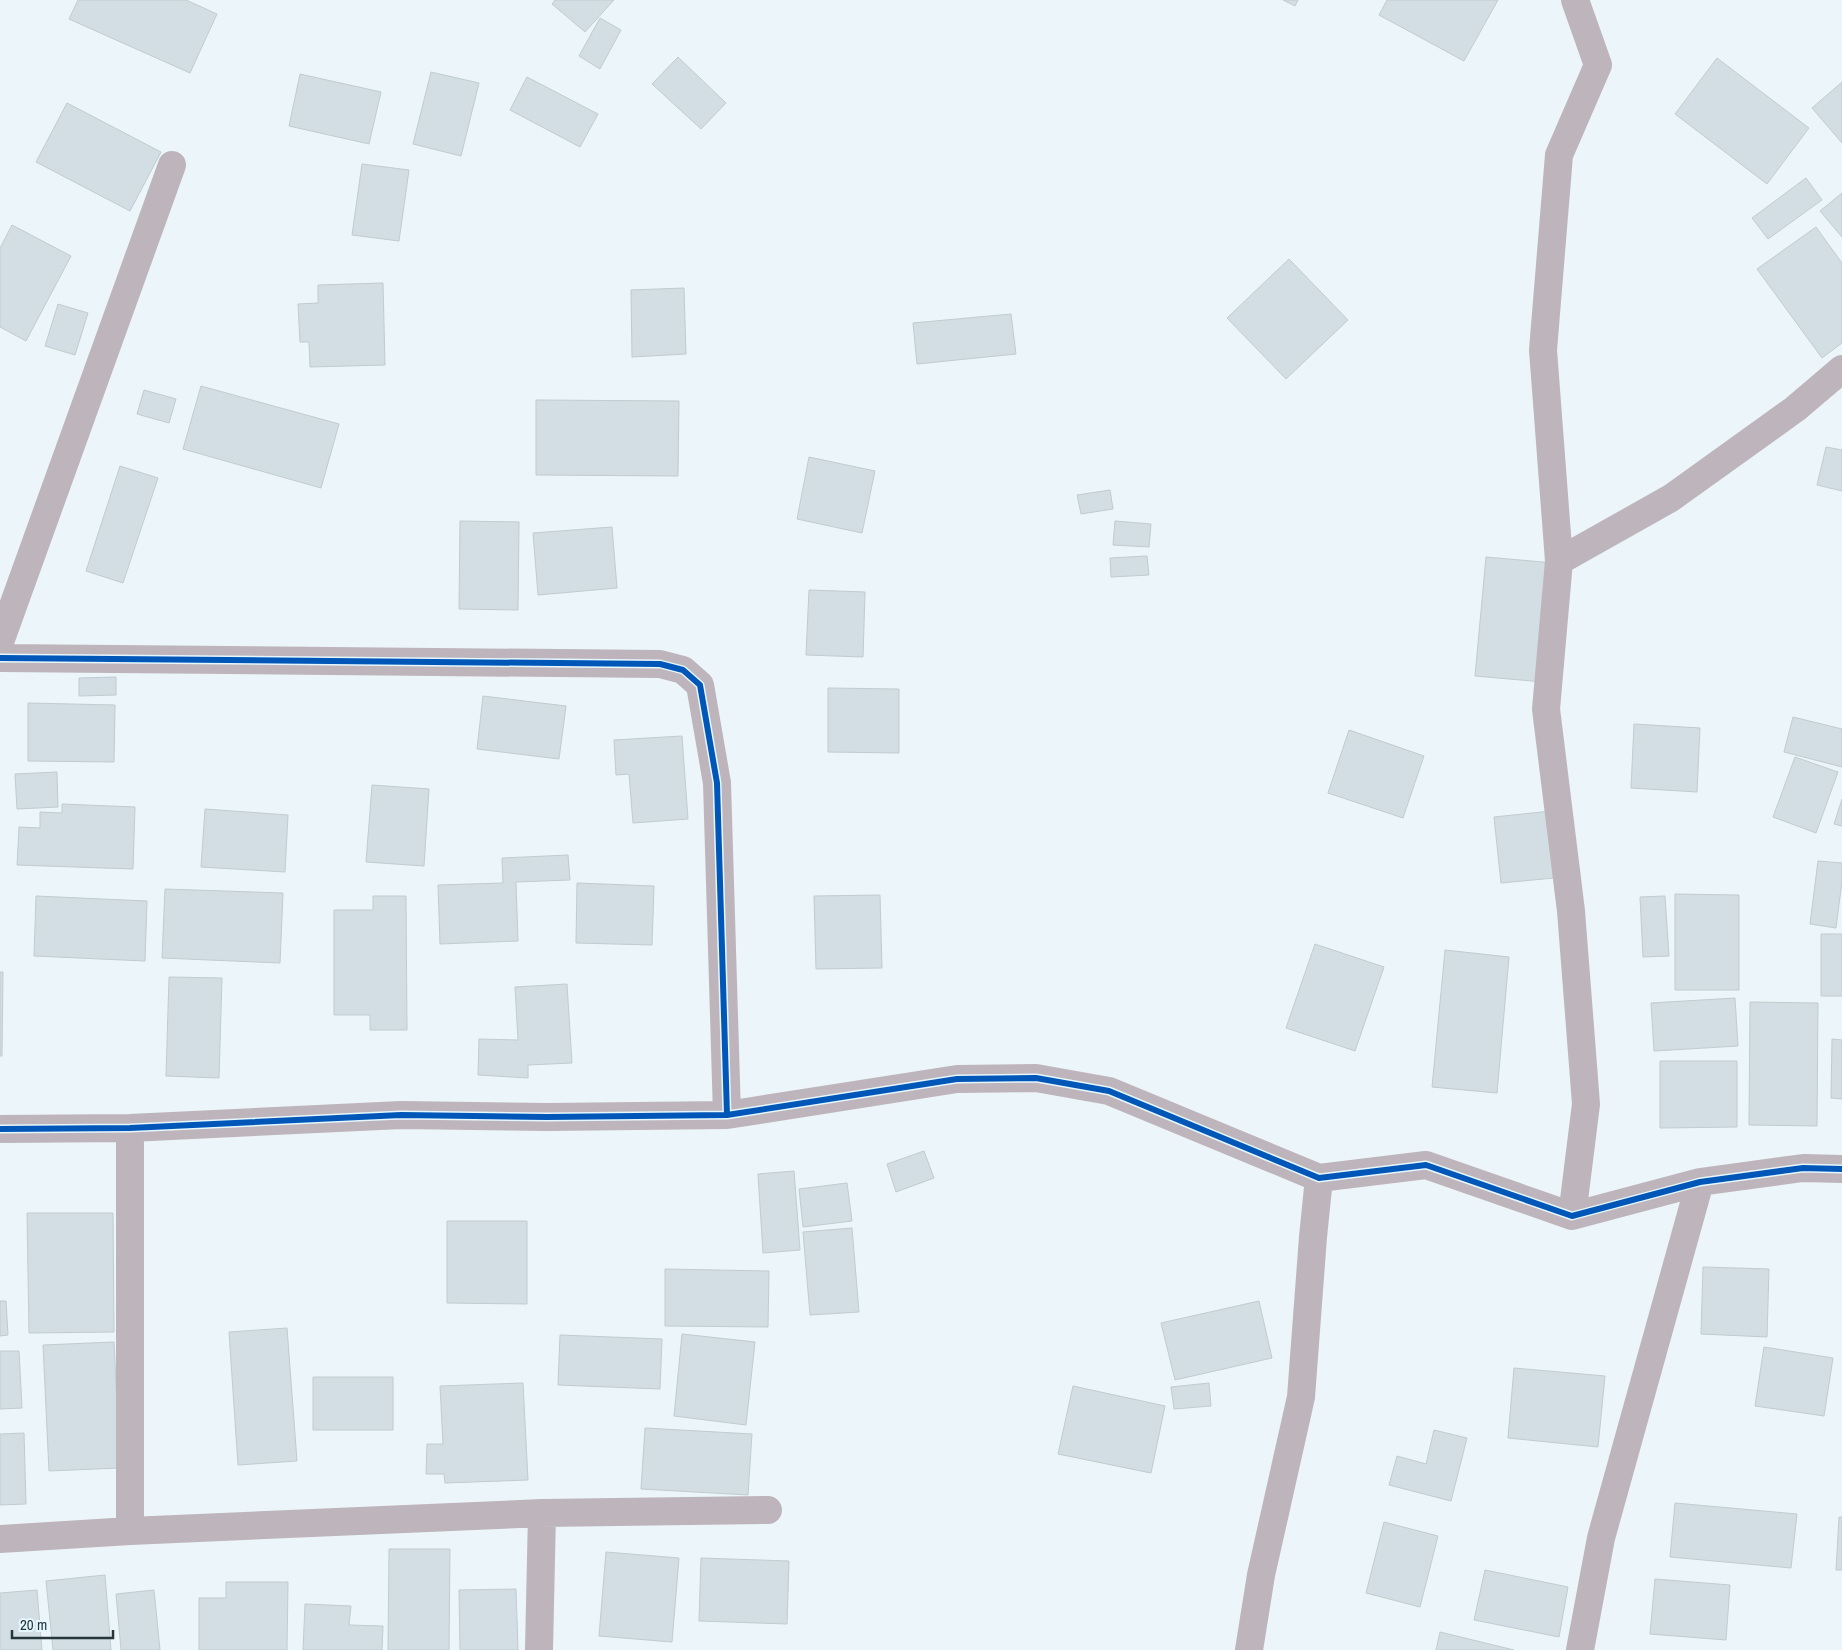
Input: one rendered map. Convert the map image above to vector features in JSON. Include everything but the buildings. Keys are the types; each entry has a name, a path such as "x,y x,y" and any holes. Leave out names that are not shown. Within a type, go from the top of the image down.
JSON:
{"street":[{"path":"1572,1216 1586,1104 1571,911 1546,708 1559,561 1543,350 1559,155 1598,65 1575,0"},
{"path":"0,642 172,165"},
{"path":"1559,561 1671,498 1795,409 1842,369"},
{"path":"0,658 660,664 682,670 700,685 717,783 727,1115"},
{"path":"0,1129 130,1128 401,1116 727,1115 957,1079 1036,1078 1109,1091 1319,1178 1426,1165 1572,1216 1700,1182 1803,1168 1842,1169"},
{"path":"130,1128 130,1531"},
{"path":"1249,1650 1261,1575 1301,1397 1319,1178"},
{"path":"1580,1650 1601,1538 1700,1182"},
{"path":"0,1539 130,1531 542,1513 768,1510"},
{"path":"539,1650 542,1513"}],"cycle path":[{"path":"0,658 660,664 683,670 700,685 717,783 727,1115"},
{"path":"0,1129 130,1128 401,1115 547,1117 727,1115 957,1079 1036,1078 1109,1091 1319,1178 1426,1165 1572,1216 1700,1182 1803,1168 1842,1169"}]}
